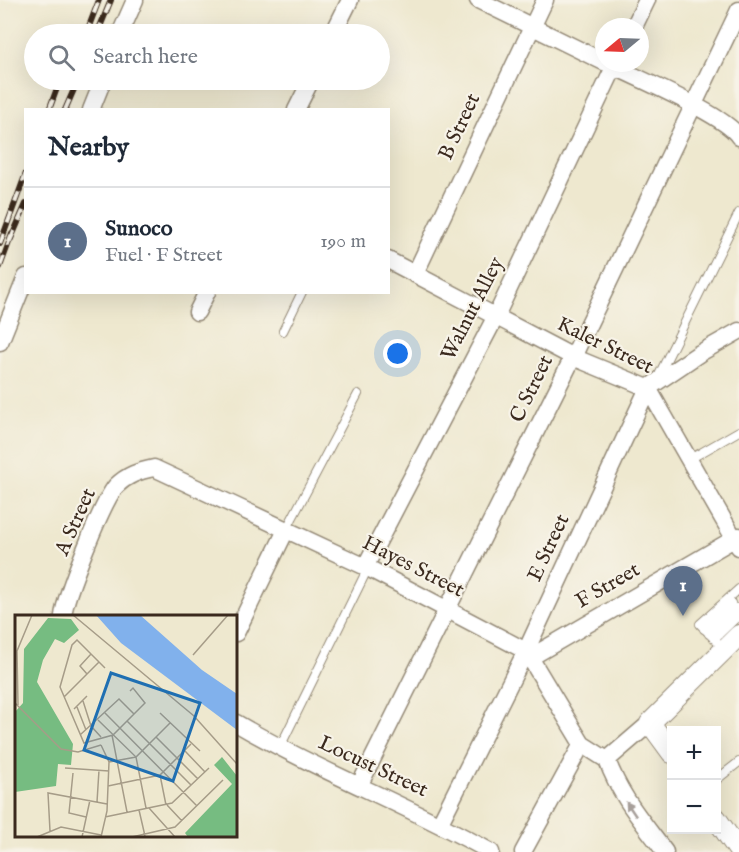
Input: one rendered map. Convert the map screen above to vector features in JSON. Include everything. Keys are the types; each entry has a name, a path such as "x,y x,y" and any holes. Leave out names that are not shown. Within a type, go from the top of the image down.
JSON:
{"street":[{"path":"124,24 135,0"},
{"path":"338,24 350,0"},
{"path":"478,0 595,57"},
{"name":"B Street","path":"415,274 545,0"},
{"path":"638,18 647,0"},
{"name":"C Street","path":"360,784 573,357 739,10"},
{"name":"Walnut Alley","path":"367,568 496,316 606,72"},
{"path":"626,72 738,131"},
{"path":"92,108 99,90"},
{"path":"297,108 306,90"},
{"name":"Kaler Street","path":"390,261 573,357 652,386 737,541"},
{"path":"0,342 24,281"},
{"path":"197,312 206,294"},
{"path":"652,386 739,331"},
{"name":"E Street","path":"440,823 528,654 652,386"},
{"name":"Hayes Street","path":"154,468 367,568 528,654"},
{"name":"A Street","path":"63,615 96,523 116,487 133,473 154,468"},
{"path":"237,631 286,530"},
{"name":"F Street","path":"528,654 737,541"},
{"path":"607,760 651,723 713,638 739,635"},
{"path":"528,654 582,744 607,760 616,786 665,852"},
{"path":"651,723 667,746"},
{"name":"Locust Street","path":"237,724 280,747 440,823 491,852"},
{"path":"523,852 582,744"},
{"path":"721,824 739,851"}],"lane":[{"path":"652,386 739,213"},
{"path":"283,331 301,294"},
{"path":"286,530 358,394"},
{"path":"690,459 739,431"},
{"path":"280,747 367,568"},
{"path":"734,607 700,624 713,638 734,607 739,589"},
{"path":"721,777 739,762"}],"railway":[{"path":"90,24 99,0"},
{"path":"101,24 111,0"},
{"path":"50,108 56,90"},
{"path":"66,108 74,90"},
{"path":"0,244 24,178"},
{"path":"10,241 24,209"},
{"path":"0,267 12,234"}],"place":[{"name":"Sunoco","path":"683,616"}]}
